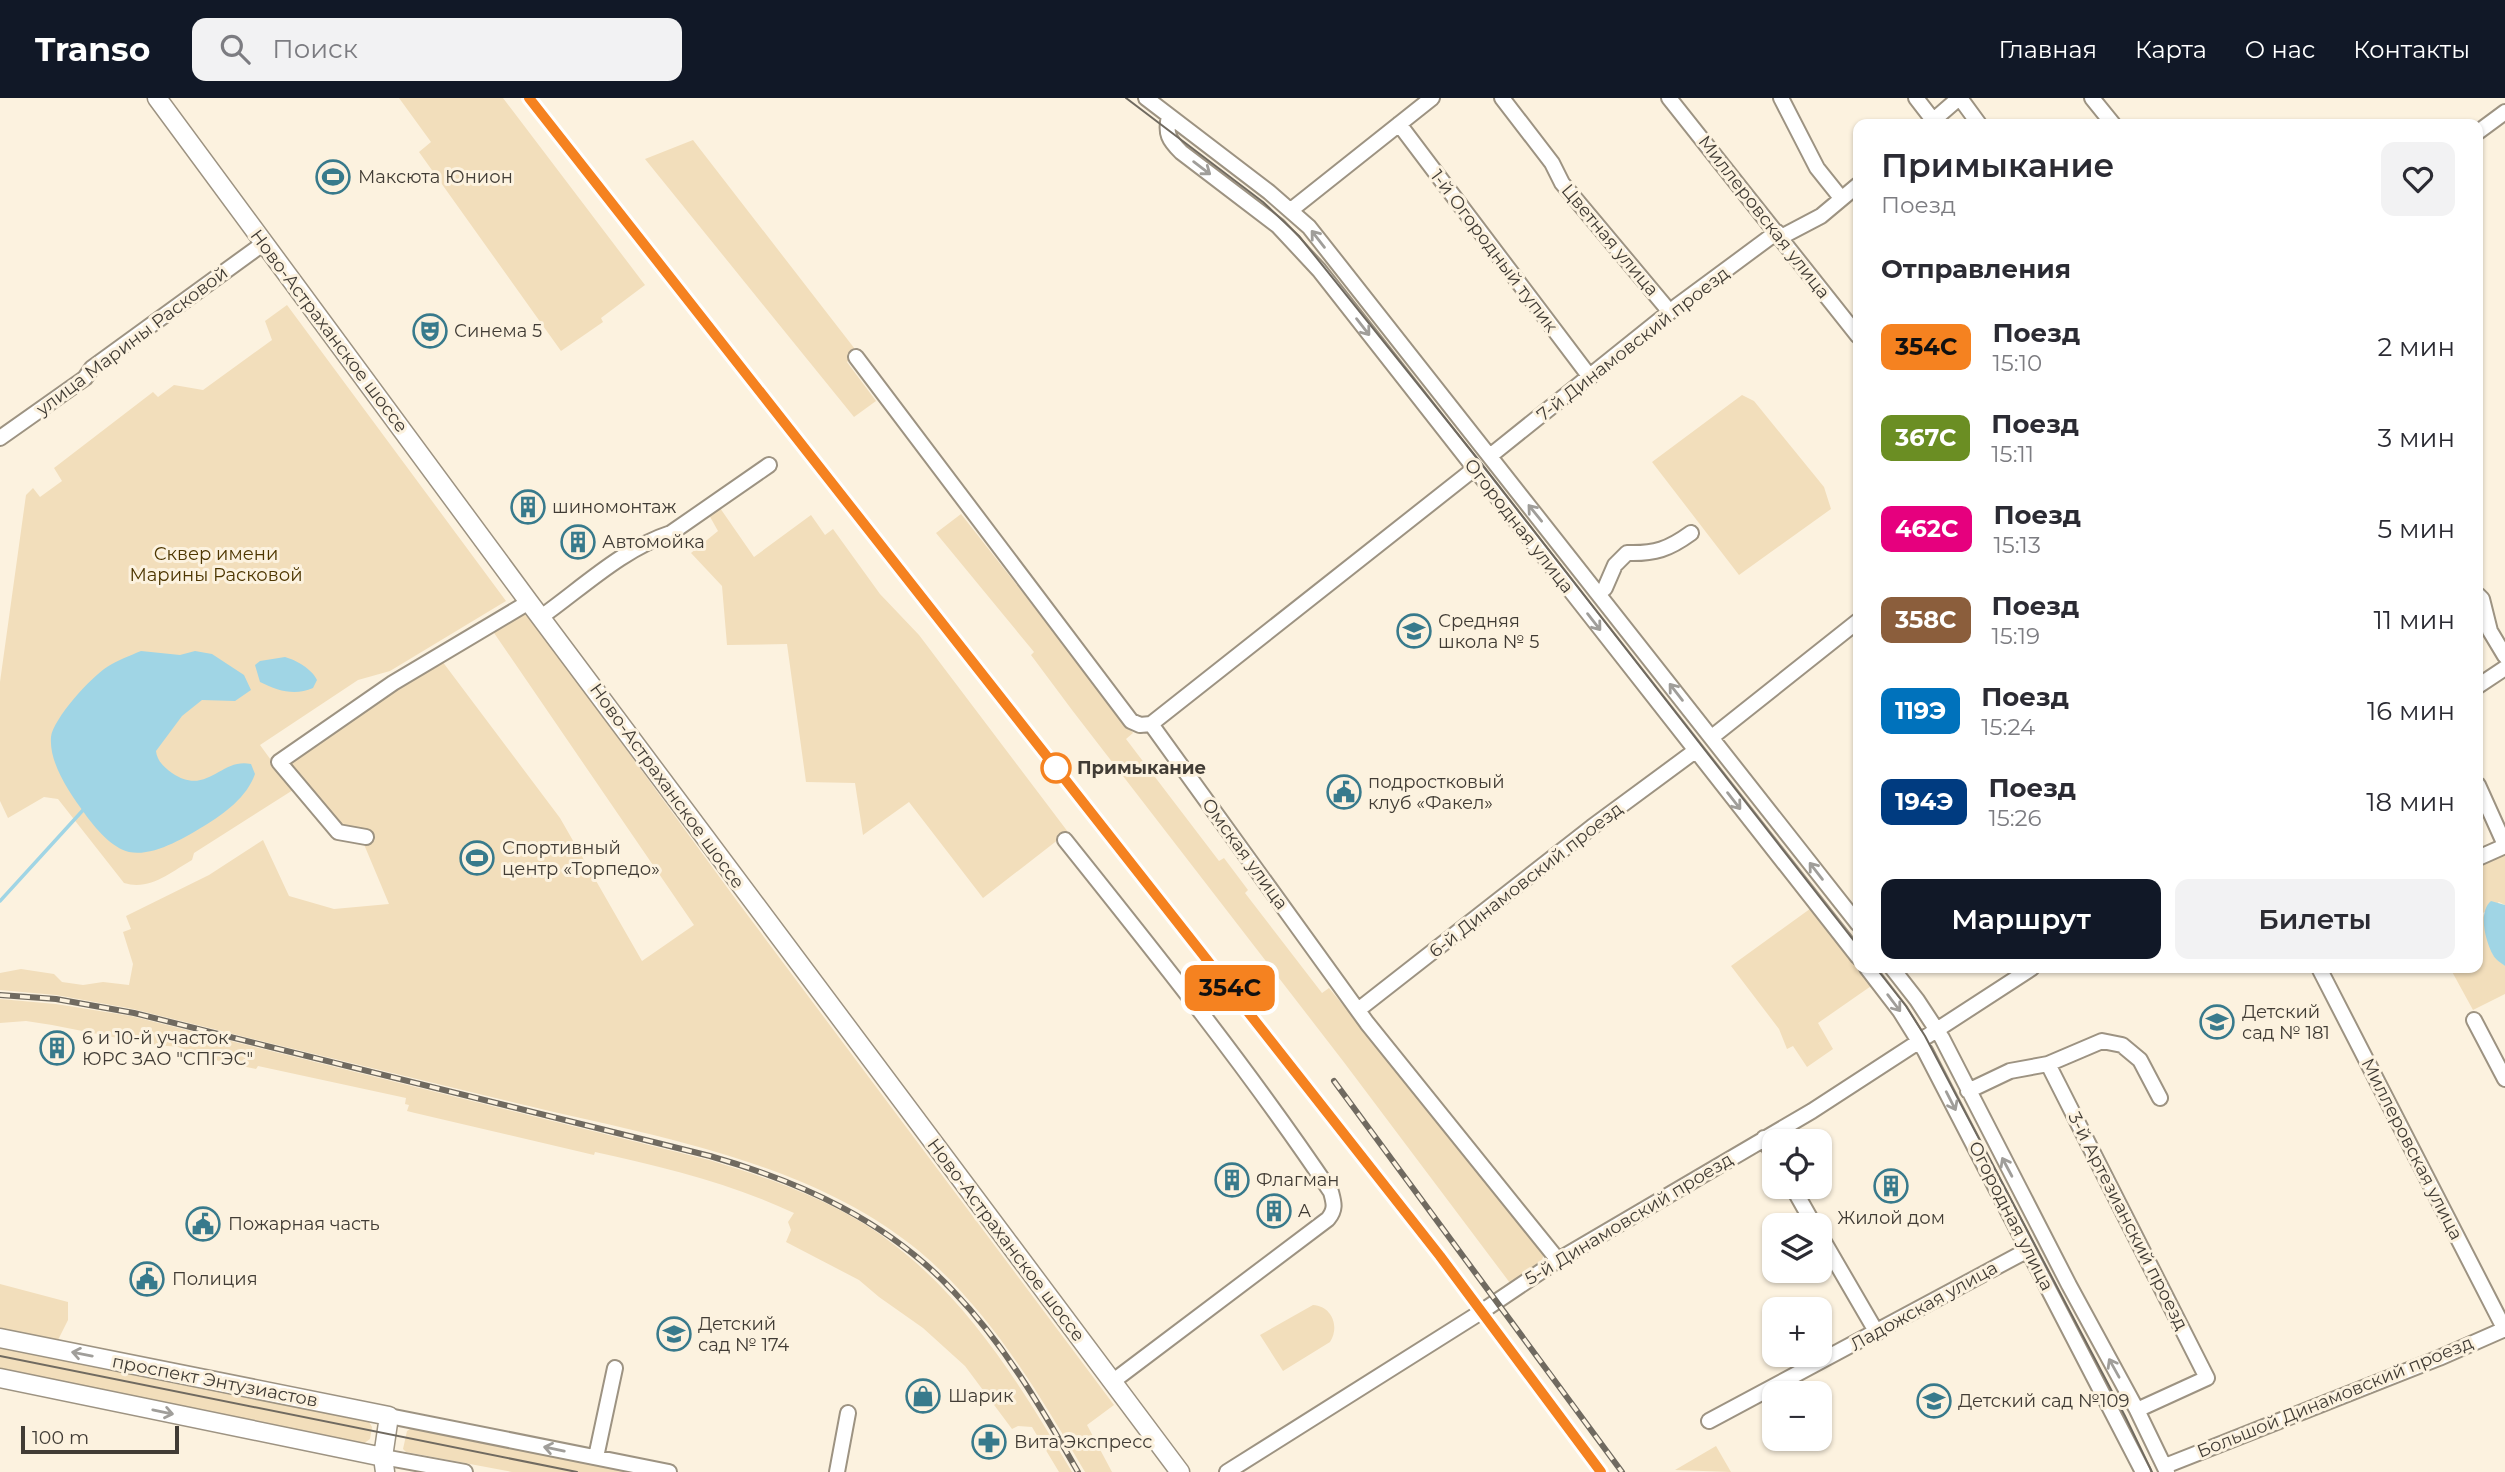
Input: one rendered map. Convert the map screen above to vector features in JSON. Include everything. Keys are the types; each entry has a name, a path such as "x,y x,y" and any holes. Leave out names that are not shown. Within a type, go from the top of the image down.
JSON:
{"main road":[{"name":"Ново-Астраханское шоссе","path":"157,98 529,603 1180,1472"},
{"name":"проспект Энтузиастов","path":"0,1338 389,1416"},
{"path":"0,1378 384,1464 389,1416"}],"street":[{"name":"Огородная улица","path":"1146,98 1291,210 1309,227 1853,919"},
{"path":"1291,210 1433,98"},
{"name":"Цветная улица","path":"1502,98 1552,163 1562,183 1670,312"},
{"name":"Миллеровская улица","path":"1670,98 1853,330"},
{"path":"1781,98 1817,168 1841,198"},
{"path":"1916,98 1929,119"},
{"path":"1934,119 1959,98 1975,119"},
{"path":"2092,98 2109,119"},
{"path":"2483,128 2505,112"},
{"name":"Огородная улица","path":"1169,116 1166,129 1168,140 1278,226 1319,270 1853,951"},
{"name":"1-й Огородный тупик","path":"1399,124 1590,377"},
{"name":"7-й Динамовский проезд","path":"1490,456 1670,312 1779,235 1821,216 1853,189"},
{"name":"улица Марины Расковой","path":"0,439 85,378 92,368 264,243"},
{"name":"Омская улица","path":"856,357 1131,721 1140,725 1151,724 1358,1010 1558,1260"},
{"path":"541,617 600,572 659,537 671,533 769,465"},
{"path":"1151,724 1474,469"},
{"path":"1599,593 1605,588 1615,565 1627,553 1643,554 1670,548 1690,533"},
{"path":"366,837 338,832 279,762 393,683 529,603"},
{"path":"2483,603 2490,631 2505,656"},
{"path":"1712,737 1853,625"},
{"path":"2483,683 2505,668"},
{"name":"6-й Динамовский проезд","path":"1358,1010 1592,827 1695,751"},
{"path":"2483,796 2505,845 2483,856"},
{"path":"1065,840 1199,1008 1279,1115 1331,1192 1335,1205 1328,1219 1112,1382"},
{"name":"Огородная улица","path":"1871,973 1919,1041 2143,1472"},
{"name":"Огородная улица","path":"1896,973 1936,1029 2166,1469"},
{"name":"5-й Динамовский проезд","path":"1780,1129 2024,973"},
{"name":"Миллеровская улица","path":"2322,973 2505,1329"},
{"path":"2474,1020 2505,1079"},
{"path":"1968,1091 2010,1071 2048,1064 2102,1041 2122,1045 2140,1060 2160,1098"},
{"name":"3-й Артезианский проезд","path":"2048,1064 2207,1378 2137,1410"},
{"name":"5-й Динамовский проезд","path":"1227,1472 1481,1312 1558,1260 1762,1139"},
{"name":"Ладожская улица","path":"1709,1421 2028,1250"},
{"path":"1832,1256 1877,1333"},
{"name":"Большой Динамовский проезд","path":"2166,1469 2505,1329"},
{"path":"596,1457 615,1368"},
{"path":"837,1472 848,1413"},
{"path":"389,1416 669,1472"},
{"path":"384,1464 465,1472"}],"green space":[{"path":"399,98 503,98 645,285 601,318 603,322 561,351 419,152 431,142"},
{"path":"693,140 858,353 847,362 876,401 854,417 645,159"},
{"name":"Сквер имени Марины Расковой","path":"287,305 506,601 390,671 358,680 260,745 276,767 395,688 442,661 560,818 642,961 694,925 492,630 522,614 528,615 737,901 1114,1405 1087,1425 1112,1472 1085,1472 1011,1354 969,1300 945,1275 919,1251 876,1220 829,1194 779,1173 674,1140 133,1009 56,995 0,990 0,973 21,969 54,974 62,982 129,985 133,964 123,932 131,929 126,916 209,875 263,840 289,896 334,909 389,904 363,842 333,837 293,790 194,853 192,860 160,879 134,885 124,883 58,799 44,797 8,818 0,801 0,682 26,495 33,488 40,497 62,481 54,468 153,392 158,397 174,385 203,390 272,340 265,321"},
{"path":"1742,395 1754,401 1824,487 1831,509 1739,575 1652,462"},
{"path":"720,508 754,557 811,515 825,535 833,529 880,594 919,635 1068,832 983,898 909,802 863,835 855,783 806,782 787,644 727,645 722,586 691,553 718,531 709,515"},
{"path":"961,514 1133,733 1126,739 1219,861 1224,858 1248,890 1245,893 1322,993 1329,988 1545,1251 1541,1263 1510,1283 1343,1061 1072,710 1031,655 1034,652 936,533"},
{"path":"2505,854 2505,905 2499,902 2483,913 2483,860"},
{"path":"1814,906 1853,957 1853,973 1865,973 1874,984 1818,1023 1833,1049 1807,1067 1793,1046 1787,1049 1779,1029 1731,966"},
{"path":"2483,913 2493,955 2505,966 2505,994 2473,1010 2453,973 2483,973"},
{"path":"0,999 56,1004 131,1016 709,1160 809,1195 866,1225 930,1275 958,1305 1007,1369 1072,1472 1059,1472 1032,1427 1018,1426 1012,1429 965,1366 923,1328 859,1280 786,1242 791,1230 788,1222 794,1213 770,1202 671,1170 595,1152 594,1155 407,1111 409,1105 405,1104 406,1098 258,1066 256,1069 219,1061 178,1047 148,1044 26,1021 0,1023"},
{"path":"0,1284 68,1302 68,1320 57,1342 0,1331"},
{"path":"1313,1305 1320,1306 1329,1313 1334,1324 1333,1336 1330,1342 1283,1371 1260,1335"},
{"path":"0,1345 368,1420 372,1427 370,1439 363,1444 0,1370"},
{"path":"412,1428 634,1472 512,1472 406,1452 403,1449 407,1431"},
{"path":"1716,1446 1731,1472 1675,1470"}],"water":[{"path":"141,651 180,655 195,651 212,654 244,675 251,690 235,701 202,700 182,716 156,751 164,766 184,779 195,781 240,763 251,764 255,774 241,797 212,821 168,845 138,853 116,846 104,837 89,819 67,788 57,768 51,737 65,710 100,672"},
{"path":"285,657 311,672 317,680 313,688 300,692 287,691 260,682 255,665 260,661"},
{"path":"2491,901 2505,905 2505,966 2493,955 2485,934 2485,912"}],"waterway":[{"path":"0,901 84,809"}],"tram line":[{"path":"1126,98 1263,202 1299,236 1481,463 1853,940"},
{"path":"1880,973 1925,1036 2152,1472"},
{"path":"0,1356 577,1472"}],"railway":[{"path":"529,98 1440,1256 1601,1472"},
{"path":"0,995 56,999 134,1013 710,1156 744,1166 810,1192 841,1207 901,1244 954,1292 1006,1356 1078,1472"},
{"path":"1334,1081 1622,1472"}],"train":[{"name":"354С","path":"529,98 1440,1256 1601,1472"}],"place":[{"name":"Максюта Юнион","path":"333,177"},
{"name":"Синема 5","path":"430,331"},
{"name":"шиномонтаж","path":"528,507"},
{"name":"Автомойка","path":"578,542"},
{"name":"Средняя школа № 5","path":"1414,631"},
{"name":"Примыкание","path":"1056,768"},
{"name":"подростковый клуб «Факел»","path":"1344,792"},
{"name":"Спортивный центр «Торпедо»","path":"477,858"},
{"name":"Детский сад № 181","path":"2217,1022"},
{"name":"6 и 10-й участок ЮРС ЗАО \"СПГЭС\"","path":"57,1048"},
{"name":"Флагман","path":"1232,1180"},
{"name":"Жилой дом","path":"1891,1186"},
{"name":"A","path":"1274,1211"},
{"name":"Пожарная часть","path":"203,1224"},
{"name":"Полиция","path":"147,1279"},
{"name":"Детский сад № 174","path":"674,1334"},
{"name":"Шарик","path":"923,1396"},
{"name":"Детский сад №109","path":"1934,1401"},
{"name":"Вита Экспресс","path":"989,1442"}]}
